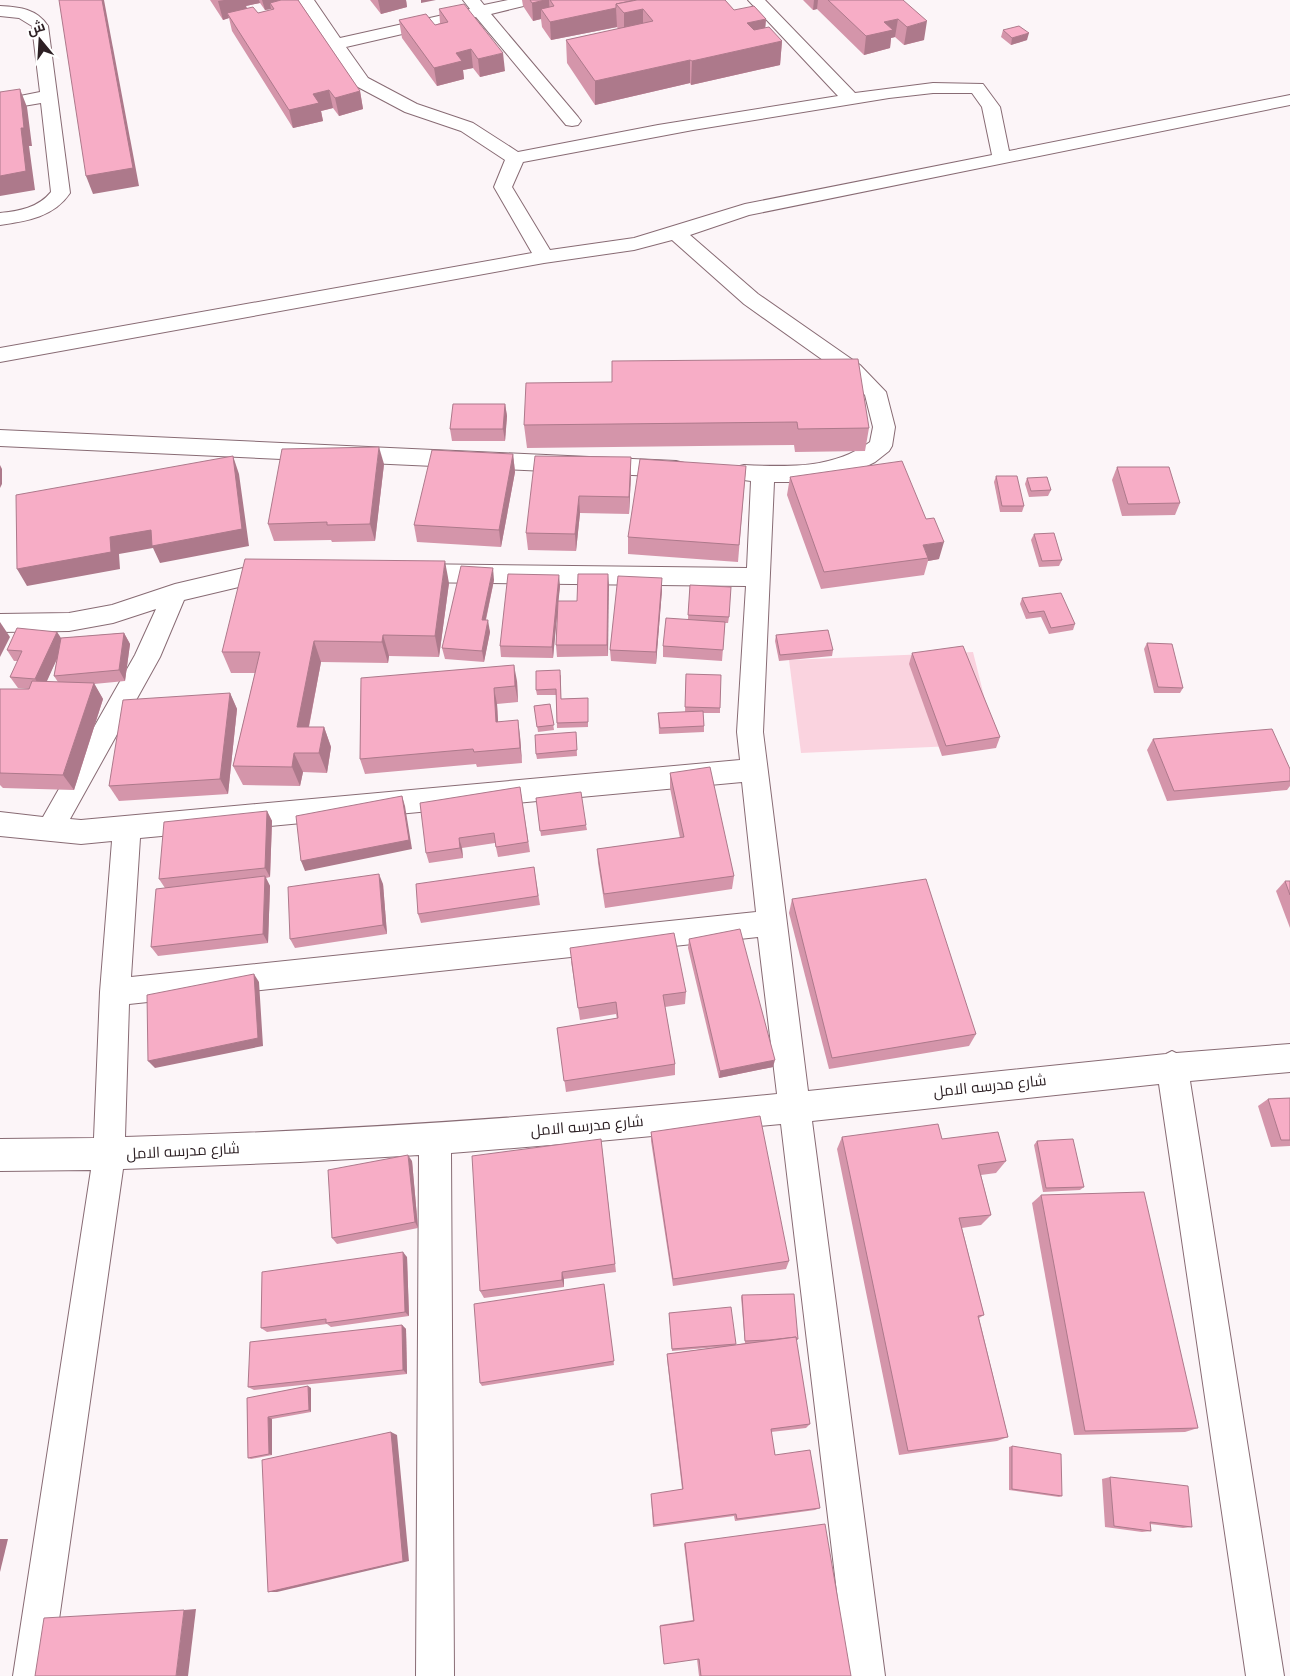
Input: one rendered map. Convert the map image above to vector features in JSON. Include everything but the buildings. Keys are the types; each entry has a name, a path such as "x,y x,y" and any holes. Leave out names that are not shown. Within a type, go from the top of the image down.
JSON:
{"street":[{"path":"306,0 362,82 411,108 467,128 515,158 598,140 850,98 953,86 977,88 990,107 1002,159"},
{"path":"336,44 475,6 530,0"},
{"path":"756,0 850,98"},
{"path":"475,6 572,121"},
{"path":"0,11 30,16 37,20 40,26 62,193 53,204 38,212 0,220"},
{"path":"0,105 50,96"},
{"path":"0,355 544,257 634,244 676,233 745,210 1290,100"},
{"path":"515,158 503,187 544,257"},
{"path":"676,233 751,299 852,370 874,392 884,427 881,446 873,453 846,465 805,474 722,472"},
{"path":"0,438 692,470"},
{"path":"762,474 764,489 750,732 771,923 796,1108 866,1676"},
{"path":"0,623 69,622 114,614 175,593 243,577 301,571"},
{"path":"389,572 758,577"},
{"path":"50,830 147,657 175,593"},
{"path":"0,824 80,832 754,770"},
{"path":"32,1676 109,1155 115,992 127,828"},
{"path":"115,992 771,923"},
{"name":"شارع مدرسه الامل","path":"0,1155 109,1155 435,1140 796,1108 1172,1066 1290,1058"},
{"path":"1172,1066 1265,1676"},
{"path":"434,1676 435,1140"}],"shaded area":[{"path":"973,652 996,744 801,753 789,660"}]}
